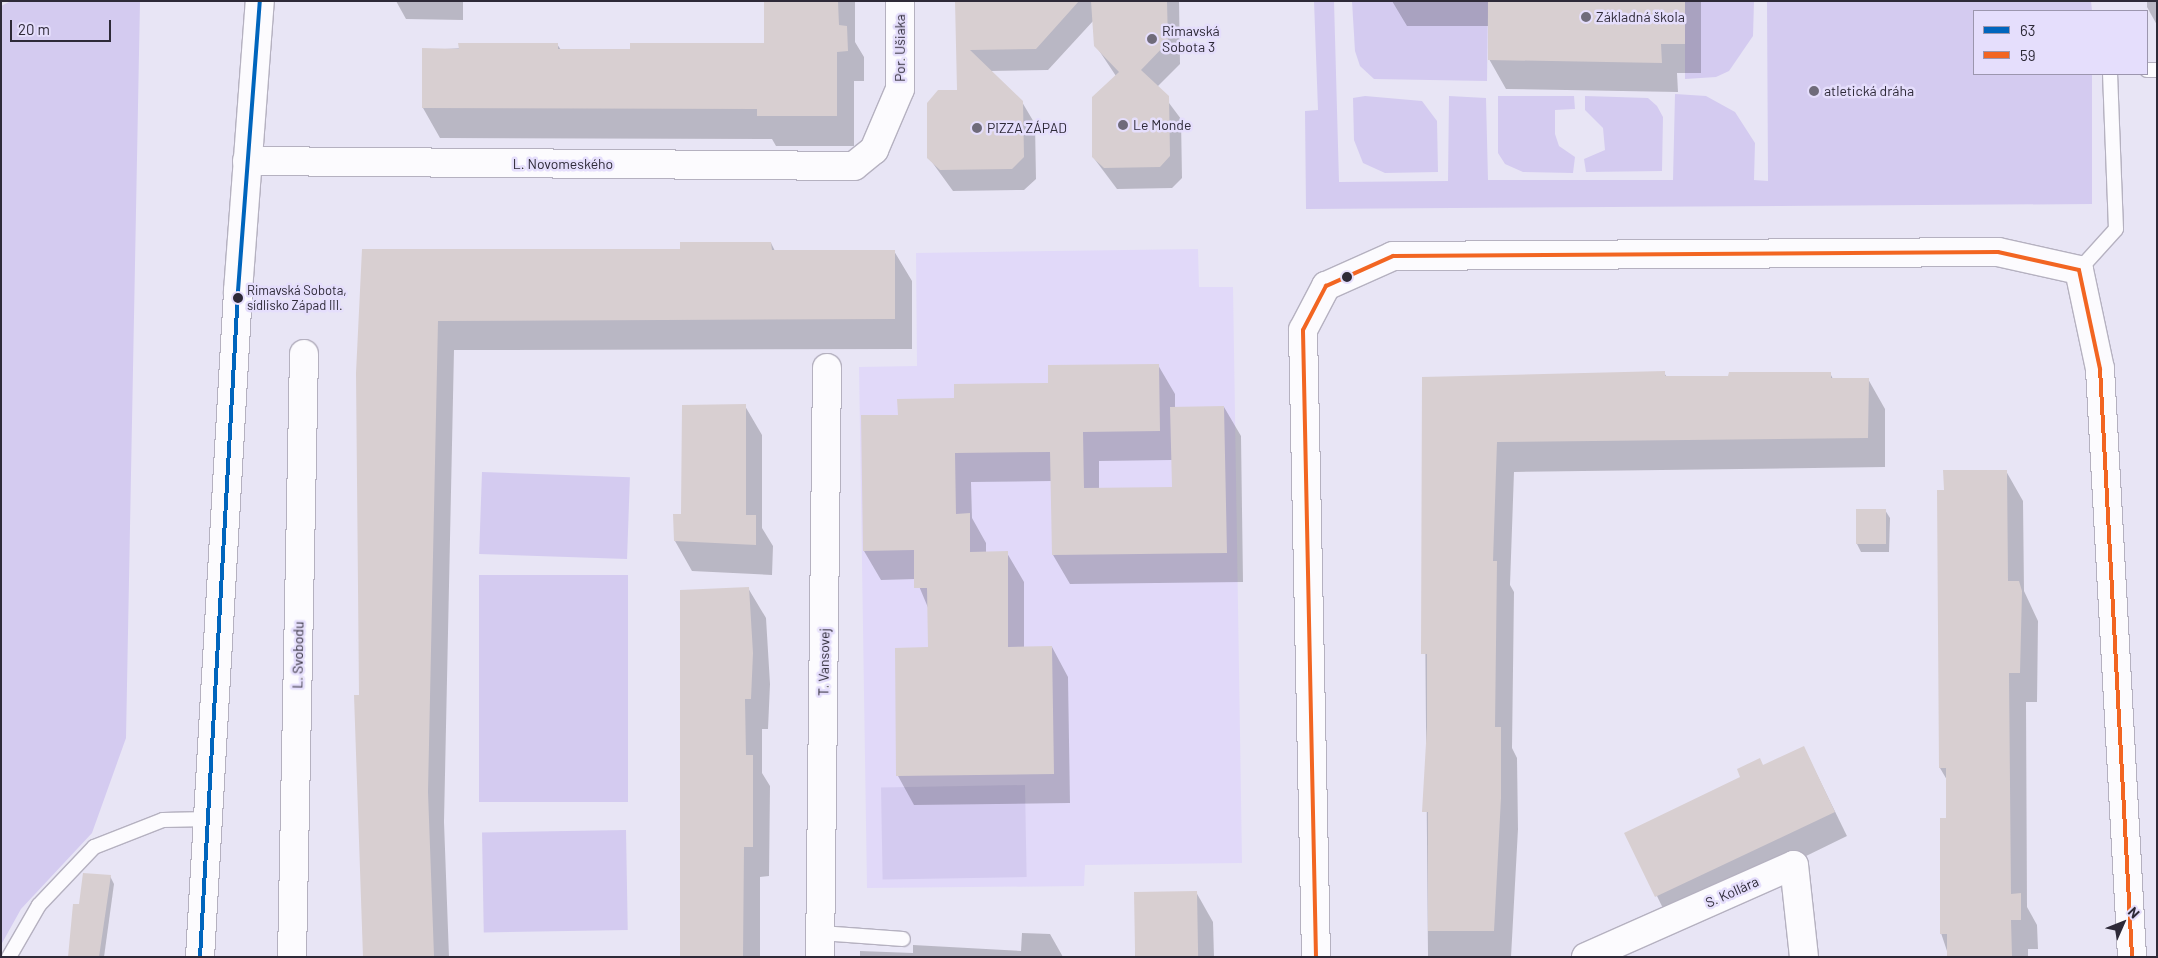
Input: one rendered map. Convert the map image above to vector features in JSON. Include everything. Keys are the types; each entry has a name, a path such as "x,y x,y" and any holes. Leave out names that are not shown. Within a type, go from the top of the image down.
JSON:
{"street":[{"path":"200,957 247,161 260,1"},
{"name":"Por. Ušiaka","path":"874,150 900,90 900,1"},
{"name":"L. Novomeského","path":"247,161 854,166 874,150"},
{"path":"1316,957 1303,330 1326,286 1393,256 1998,252 2079,270 2100,369 2132,957"},
{"name":"L. Svobodu","path":"292,957 304,354"},
{"name":"T. Vansovej","path":"820,945 827,368"},
{"name":"S. Kollára","path":"1586,957 1794,865 1804,957"}],"lane":[{"path":"2079,270 2116,229 2110,75"},
{"path":"9,957 39,905 94,847 163,820 208,819"},
{"path":"820,945 903,939"}],"shaded area":[{"path":"11,1 140,1 126,738 92,833 21,909 1,945 1,6"},
{"path":"1314,1 1334,1 1339,182 1448,181 1449,96 1486,98 1488,180 1673,180 1675,94 1706,96 1735,112 1755,143 1754,180 1768,181 1767,1 2091,1 2092,10 1973,10 1973,75 2092,75 2092,204 1306,209 1305,111 1318,110"},
{"path":"1352,1 1488,1 1487,81 1374,79 1360,66 1355,51"},
{"path":"1685,1 1754,1 1753,36 1729,71 1716,77 1685,79"},
{"path":"1365,96 1422,101 1437,121 1438,172 1385,173 1363,163 1354,140 1353,98"},
{"path":"1498,96 1574,96 1575,109 1555,110 1555,134 1559,146 1575,157 1573,173 1523,172 1505,164 1498,153"},
{"path":"1585,96 1648,98 1657,106 1663,117 1662,171 1586,172 1584,159 1605,150 1603,128 1585,110"},
{"path":"1198,249 1199,287 1233,287 1242,863 1085,865 1084,886 867,888 859,367 917,366 916,253"},
{"path":"482,472 630,477 627,559 479,554"},
{"path":"479,575 628,575 628,802 479,802"},
{"path":"1025,785 1027,877 883,879 881,788"},
{"path":"626,830 628,930 484,932 482,833"}],"building":[{"path":"764,1 838,1 839,25 847,26 848,51 837,52 837,116 757,116 757,109 422,108 422,48 459,49 458,43 558,43 558,49 630,49 630,43 764,43"},
{"path":"955,1 1079,1 1036,49 970,50 1023,101 1024,157 1012,169 940,170 927,158 927,103 938,90 957,90"},
{"path":"1091,1 1167,1 1168,42 1141,70 1169,96 1170,156 1160,167 1104,168 1092,157 1092,97 1119,72 1094,46"},
{"name":"Základná škola","path":"1488,1 1685,1 1685,44 1661,44 1662,63 1488,60"},
{"path":"680,242 771,242 772,250 895,250 895,319 438,321 428,792 434,956 363,957 354,695 359,695 356,373 362,249 680,249"},
{"path":"1159,364 1160,431 1083,432 1084,488 1172,487 1170,407 1224,406 1227,553 1052,555 1050,452 955,453 956,514 970,513 970,552 1008,551 1008,647 1052,646 1054,774 896,776 895,648 928,647 927,588 914,588 914,550 863,551 861,415 898,415 897,399 954,398 954,384 1048,383 1048,365"},
{"path":"1665,371 1665,376 1728,376 1729,372 1831,372 1831,378 1869,378 1868,438 1497,442 1493,561 1497,561 1495,727 1501,727 1501,798 1494,931 1428,931 1428,812 1422,812 1427,726 1427,654 1421,654 1422,377"},
{"path":"746,404 746,515 756,515 756,545 674,541 673,514 681,514 682,405"},
{"path":"1943,470 2007,470 2008,581 2019,581 2022,591 2020,673 2009,673 2011,894 2021,893 2021,920 2011,920 2012,956 1947,956 1947,934 1940,934 1940,818 1946,818 1946,768 1939,768 1937,490 1944,490"},
{"path":"1856,509 1886,509 1886,544 1856,544"},
{"path":"749,587 753,653 751,699 745,699 746,755 753,755 753,847 744,847 743,957 680,957 680,590"},
{"path":"1804,746 1835,812 1655,897 1624,833 1740,777 1737,769 1760,758 1763,765"},
{"path":"83,873 111,875 99,957 68,957 73,904 79,904"},
{"path":"1197,891 1198,957 1135,957 1134,892"}],"transit line":[{"name":"63","path":"200,957 238,291 260,1"},
{"name":"59","path":"1316,957 1303,330 1326,286 1393,256 1998,252 2079,270 2100,369 2132,957"}],"place":[{"name":"Základná škola","path":"1586,17"},
{"name":"Rimavská Sobota 3","path":"1152,39"},
{"name":"atletická dráha","path":"1814,91"},
{"name":"Le Monde","path":"1123,125"},
{"name":"PIZZA ZÁPAD","path":"977,128"},
{"name":"Rimavská Sobota, sídlisko Západ III.","path":"238,298"}]}
